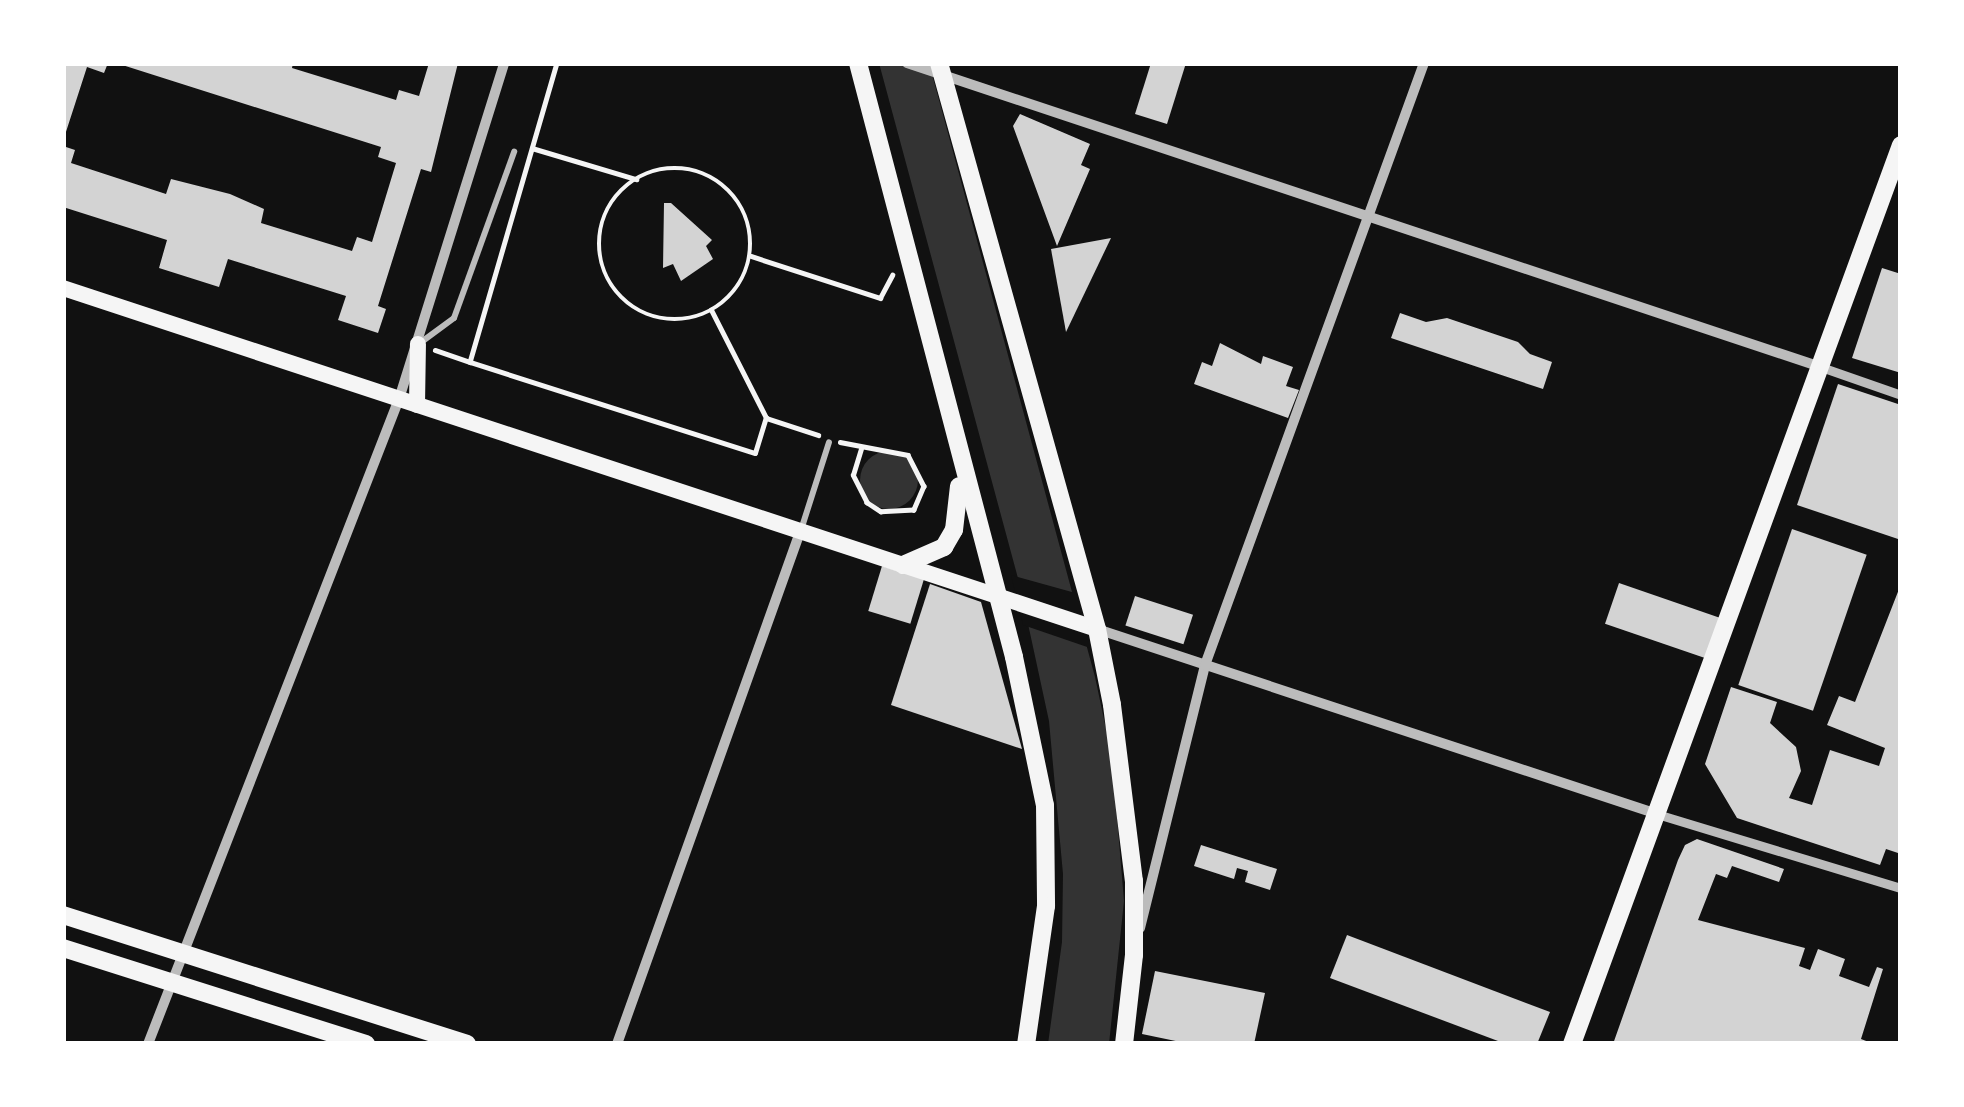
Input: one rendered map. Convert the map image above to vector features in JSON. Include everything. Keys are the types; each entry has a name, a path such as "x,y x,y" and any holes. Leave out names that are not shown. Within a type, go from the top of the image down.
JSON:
{"main road":[{"path":"858,63 1033,734 1048,849 1026,1044"},
{"path":"941,69 1097,629 1131,825 1134,955 1124,1044"},
{"path":"1573,1044 1901,146"},
{"path":"63,288 1097,629"},
{"path":"417,405 418,344"},
{"path":"903,565 932,556 954,530 960,464"},
{"path":"63,915 467,1044"},
{"path":"63,948 366,1044"}],"street":[{"path":"148,1044 418,344 504,63"},
{"path":"907,63 941,69 1367,220 1901,395"},
{"path":"1134,955 1205,665 1424,63"},
{"path":"617,1044 800,532"},
{"path":"1097,629 1657,814 1901,888"}],"lane":[{"path":"418,344 454,318 514,152"},
{"path":"800,532 829,442"}],"path":[{"path":"470,362 557,63"},
{"path":"532,148 636,179"},
{"path":"662,169 712,176 734,193 746,218 751,256 736,291 711,310 673,320 650,316 613,289 598,245 603,219 616,196 636,179 662,169"},
{"path":"751,256 880,298 891,275"},
{"path":"418,344 755,453 766,418 711,310"},
{"path":"766,418 817,435"},
{"path":"839,442 861,449 884,446 908,455 924,486 914,510 881,512 867,503 854,475 861,449"}],"shaded area":[{"path":"879,63 929,63 1095,677 1112,757 1124,901 1109,1044 1048,1044 1062,942 1063,874 1049,721 1019,582"},
{"path":"889,451 909,460 918,480 909,500 889,509 869,500 860,480 869,460"}],"pier":[{"path":"1011,575 1079,594 1093,649 1023,625"}],"building":[{"path":"63,63 108,63 104,73 87,67 64,138"},
{"path":"116,63 293,63 292,68 396,100 399,90 419,96 429,63 458,63 431,172 421,169 378,306 386,309 378,333 338,320 346,296 228,259 219,287 159,268 167,240 63,207 63,146 75,150 71,163 166,194 171,179 230,194 264,209 261,223 352,251 357,237 372,242 396,163 378,157 381,147"},
{"path":"1151,63 1186,63 1167,124 1135,114"},
{"path":"1020,114 1090,144 1081,165 1090,169 1057,246 1013,126"},
{"path":"664,203 671,203 712,240 706,246 713,259 681,281 673,264 663,268"},
{"path":"1111,238 1066,332 1051,249"},
{"path":"1882,268 1901,274 1901,373 1852,358"},
{"path":"1400,313 1426,322 1447,318 1518,342 1530,354 1552,362 1543,389 1391,338"},
{"path":"1220,343 1261,364 1263,356 1293,367 1286,386 1299,390 1288,418 1194,384 1202,362 1212,366"},
{"path":"1838,384 1901,405 1901,540 1797,505"},
{"path":"1792,529 1867,555 1813,711 1738,685"},
{"path":"882,566 924,579 910,624 868,611"},
{"path":"1619,583 1721,618 1707,659 1605,624"},
{"path":"930,584 981,602 1022,749 891,705"},
{"path":"1901,584 1901,854 1886,849 1880,865 1737,818 1705,764 1731,687 1777,702 1770,723 1796,747 1801,771 1789,798 1812,805 1830,750 1879,766 1885,748 1827,725 1839,696 1855,702"},
{"path":"1135,596 1193,615 1183,644 1125,625"},
{"path":"1697,839 1784,869 1779,882 1732,866 1727,878 1716,874 1698,920 1805,948 1799,966 1810,970 1818,949 1845,959 1839,976 1869,987 1877,967 1883,969 1861,1039 1874,1044 1613,1044 1678,860 1685,845"},
{"path":"1201,845 1277,869 1270,890 1245,882 1248,871 1237,868 1234,879 1194,866"},
{"path":"1347,935 1550,1012 1537,1044 1506,1044 1330,978"},
{"path":"1155,971 1265,993 1254,1044 1190,1044 1142,1034"}]}
